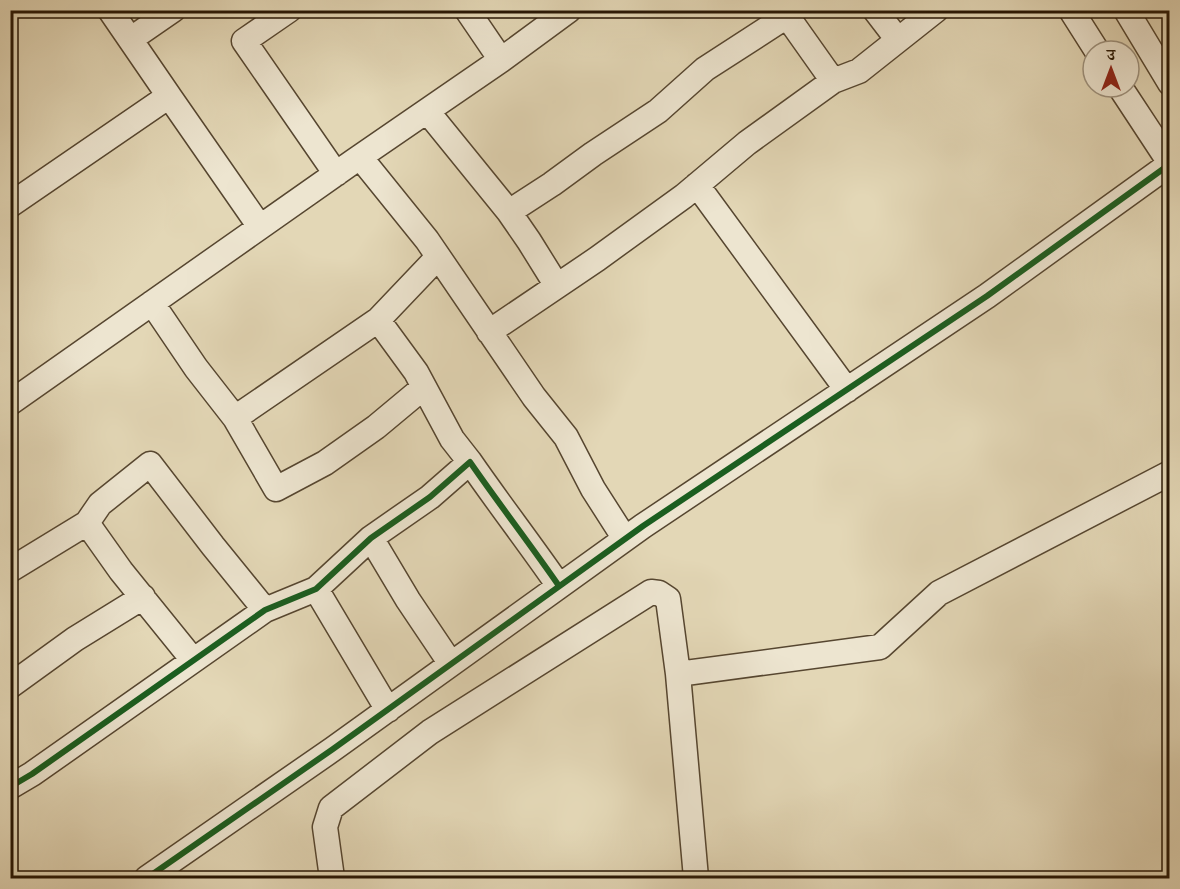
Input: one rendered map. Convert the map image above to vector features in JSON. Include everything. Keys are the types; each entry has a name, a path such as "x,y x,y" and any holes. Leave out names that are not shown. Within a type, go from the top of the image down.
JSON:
{"street":[{"path":"110,10 260,227"},
{"path":"131,39 173,10"},
{"path":"289,10 244,41 336,174"},
{"path":"467,10 501,60"},
{"path":"10,403 569,10"},
{"path":"875,10 898,40"},
{"path":"489,332 684,196 747,142 833,81 858,71 936,10"},
{"path":"1071,10 1089,39"},
{"path":"1126,10 1170,83"},
{"path":"509,212 658,111 705,69 787,16 833,81"},
{"path":"10,205 169,96"},
{"path":"147,879 388,710 625,539 987,296 1170,164 1128,99"},
{"path":"427,111 509,212 557,286"},
{"path":"360,157 427,240 534,398 566,437 593,489 625,539"},
{"path":"697,185 847,390"},
{"path":"235,418 378,320 438,257"},
{"path":"152,303 196,368 235,418 276,489 325,463 424,387"},
{"path":"378,320 416,372 452,439 559,586"},
{"path":"10,787 32,774 265,610 316,589 371,538 430,497 470,462"},
{"path":"10,570 87,523 100,504 150,464 265,610"},
{"path":"678,674 880,647 939,593 1170,473"},
{"path":"87,523 121,571 193,660"},
{"path":"371,538 408,600 451,664"},
{"path":"316,589 388,710"},
{"path":"332,879 325,827 332,808 430,732 651,592 668,598 678,674 696,879"},
{"path":"10,686 75,639 143,597"}],"cycle path":[{"path":"147,878 333,749 643,526 987,296 1170,164"},
{"path":"10,787 32,774 265,610 316,589 371,538 430,497 470,462 559,586"}]}
